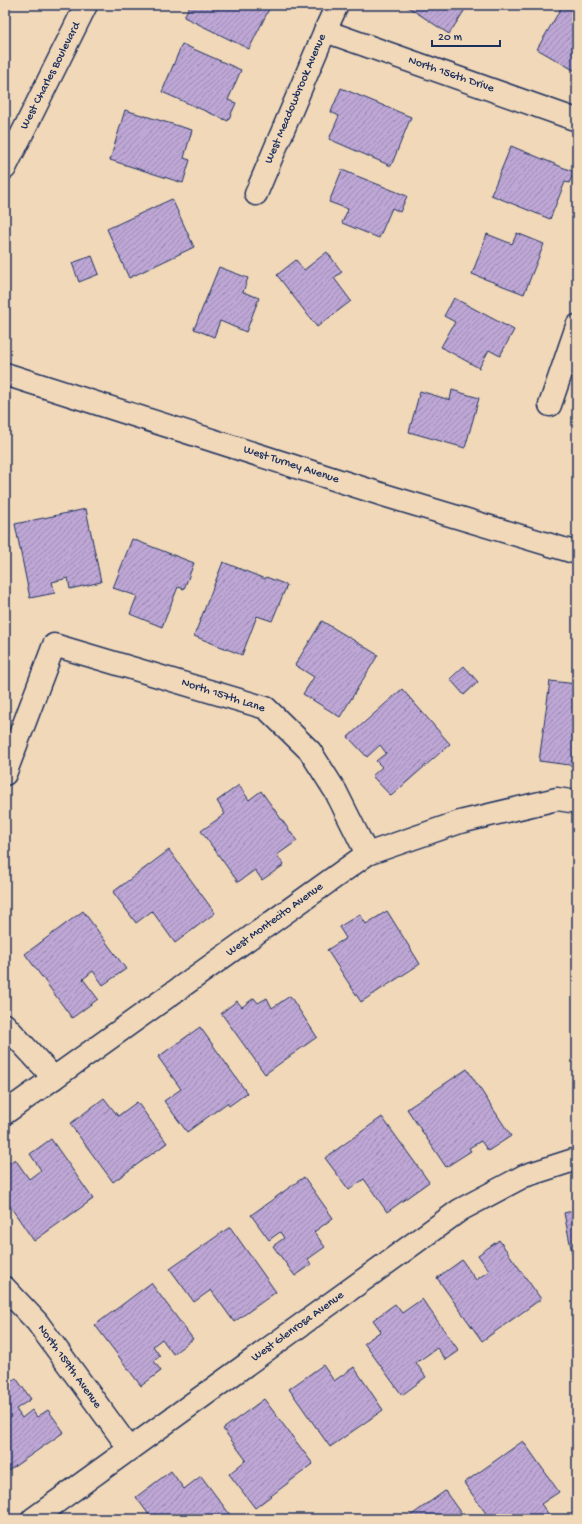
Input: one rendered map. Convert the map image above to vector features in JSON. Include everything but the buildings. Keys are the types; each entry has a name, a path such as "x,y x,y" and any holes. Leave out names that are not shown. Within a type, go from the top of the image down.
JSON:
{"street":[{"name":"West Charles Boulevard","path":"5,168 86,5"},
{"name":"West Meadowbrook Avenue","path":"256,194 324,31 337,5"},
{"name":"North 156th Drive","path":"324,31 577,120"},
{"path":"550,405 577,326"},
{"name":"West Turney Avenue","path":"5,374 387,496 577,553"},
{"name":"North 157th Lane","path":"5,774 54,645 266,708 310,751 336,792 367,854"},
{"name":"West Montecito Avenue","path":"5,1113 367,854 460,822 558,799 577,802"},
{"path":"5,1025 54,1078"},
{"name":"West Glenrosa Avenue","path":"33,1519 129,1448 460,1210 524,1176 577,1159"},
{"name":"North 159th Avenue","path":"5,1288 36,1322 129,1448"}]}
